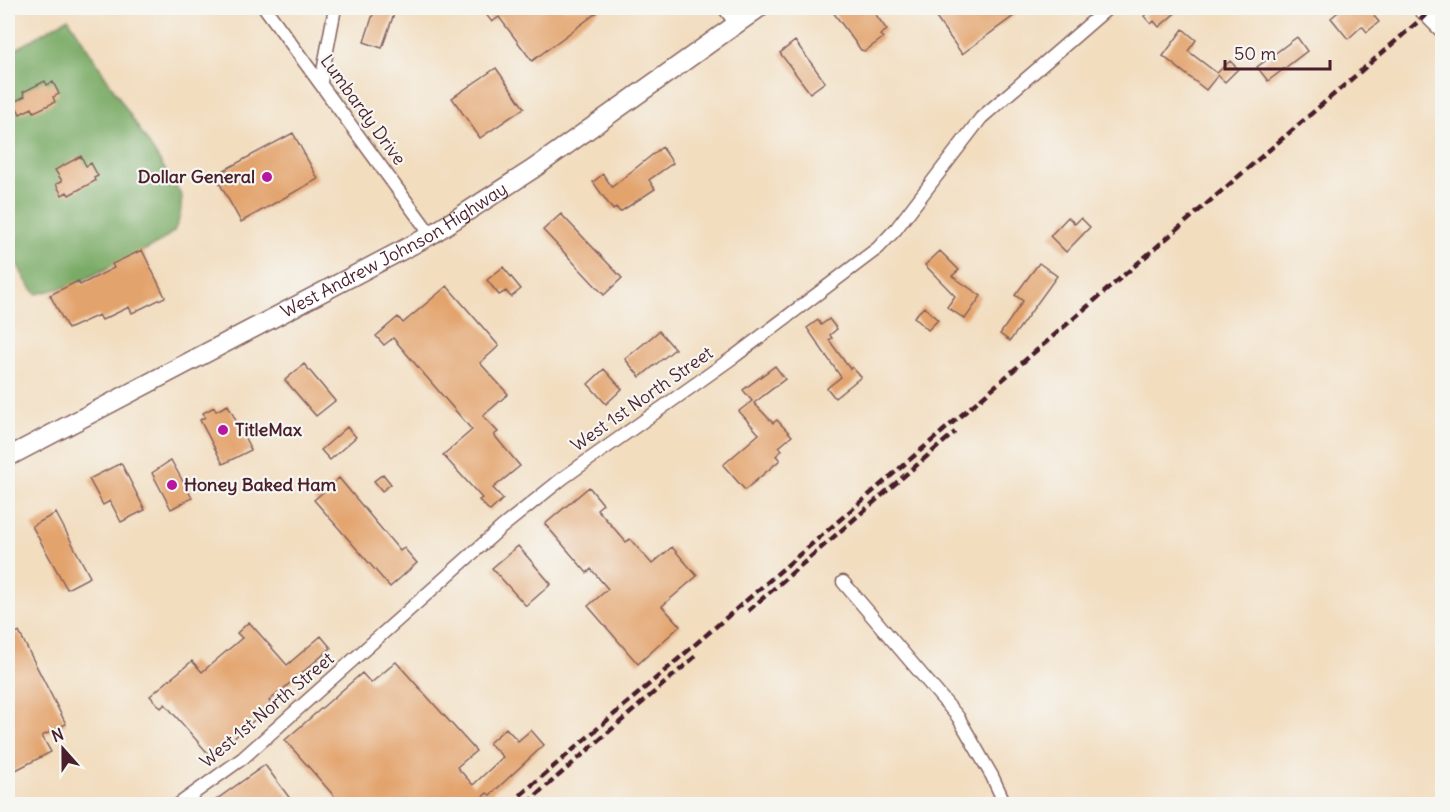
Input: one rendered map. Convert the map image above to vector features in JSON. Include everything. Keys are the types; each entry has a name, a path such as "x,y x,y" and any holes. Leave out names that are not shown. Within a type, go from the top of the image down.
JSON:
{"main road":[{"name":"West Andrew Johnson Highway","path":"8,457 430,235 533,169 759,8"}],"street":[{"name":"Lumbardy Drive","path":"265,8 430,235"},
{"path":"321,82 335,8"},
{"path":"724,8 736,24"},
{"name":"West 1st North Street","path":"179,804 243,759 511,520 581,465 735,356 878,248 896,229 981,118 1108,8"},
{"path":"1420,8 1443,30"},
{"path":"843,582 958,717 992,776 1005,804"}],"green space":[{"path":"68,18 182,196 180,217 174,231 157,244 73,285 37,294 24,278 8,246 8,54"}],"building":[{"path":"375,8 395,11 382,48 364,42"},
{"path":"481,8 603,8 532,61 499,17 492,22"},
{"path":"830,8 871,8 887,30 880,35 883,38 865,51 861,50"},
{"path":"929,8 981,8 985,12 992,8 1009,8 1015,15 962,54"},
{"path":"1143,8 1181,8 1159,27 1154,21 1151,24 1144,16 1148,13"},
{"path":"1343,8 1384,8 1374,16 1379,22 1367,32 1362,26 1348,39 1331,18"},
{"path":"1183,29 1196,40 1188,51 1217,73 1230,61 1238,69 1225,82 1218,75 1206,90 1163,56"},
{"path":"1297,37 1307,51 1268,81 1257,67"},
{"path":"795,41 825,82 810,93 780,53"},
{"path":"496,68 524,108 480,138 452,98"},
{"path":"45,81 47,85 53,82 59,94 53,97 55,102 34,112 32,108 20,114 14,102 25,96 23,92"},
{"name":"Dollar General","path":"293,133 318,179 241,222 215,175"},
{"path":"662,147 673,163 649,180 655,189 620,212 616,207 613,210 593,182 603,174 612,187"},
{"path":"81,156 86,166 91,163 98,176 94,178 95,181 69,195 67,192 62,195 56,184 62,181 55,170"},
{"path":"561,214 622,278 604,295 543,230"},
{"path":"1068,217 1075,224 1081,218 1090,227 1066,252 1050,236"},
{"path":"142,250 165,297 132,313 129,307 102,320 99,315 68,329 50,295 78,281 80,285 114,268 112,264"},
{"path":"940,251 959,270 952,276 981,296 965,319 947,307 955,296 925,265"},
{"path":"1039,263 1057,276 1010,341 1000,334 1023,301 1015,295"},
{"path":"503,267 521,289 511,297 506,291 499,295 487,280"},
{"path":"447,286 499,346 480,363 508,394 483,416 498,432 494,435 520,466 493,488 503,499 490,511 479,500 482,498 443,455 472,430 393,338 384,345 376,336 398,317 403,323"},
{"path":"924,307 938,320 928,330 914,317"},
{"path":"829,319 837,329 830,335 832,338 829,340 850,369 852,367 861,377 835,398 827,388 841,377 807,328 818,320 821,325"},
{"path":"659,331 675,349 640,377 625,359"},
{"path":"304,364 335,401 316,416 285,380"},
{"path":"775,366 785,379 754,403 773,423 777,420 792,436 779,447 782,450 776,456 780,460 745,490 723,465 759,434 739,411 752,401 743,390"},
{"path":"604,369 622,389 606,404 588,384"},
{"name":"TitleMax","path":"228,405 251,450 223,464 200,420 205,417 203,413 214,407 216,411"},
{"path":"347,427 356,437 330,460 321,450"},
{"name":"Honey Baked Ham","path":"171,460 192,498 171,509 152,473"},
{"path":"121,463 145,510 121,522 110,501 103,505 89,479"},
{"path":"383,474 391,484 382,491 374,481"},
{"path":"339,478 400,551 404,548 417,563 390,587 314,500"},
{"path":"589,487 603,504 597,509 626,542 630,539 652,564 672,547 697,576 662,606 680,626 638,664 588,606 608,589 591,569 587,573 545,524"},
{"path":"56,513 90,577 67,589 32,526"},
{"path":"518,546 551,584 526,606 492,568"},
{"path":"249,622 287,665 321,636 331,648 269,701 272,704 212,758 165,704 161,708 150,696 192,661 202,672 242,638 237,633"},
{"path":"19,632 66,724 42,736 51,752 8,774 8,638"},
{"path":"396,662 476,751 457,767 473,785 503,757 489,743 506,728 518,741 531,730 544,745 490,795 487,793 474,804 466,804 461,800 456,804 341,804 285,740 362,673 371,683"},
{"path":"265,765 294,804 210,804"}],"railway":[{"path":"510,804 1434,8"},
{"path":"748,611 955,432"},
{"path":"526,804 698,654"}],"place":[{"name":"Dollar General","path":"267,177"},
{"name":"TitleMax","path":"223,430"},
{"name":"Honey Baked Ham","path":"172,485"}]}
